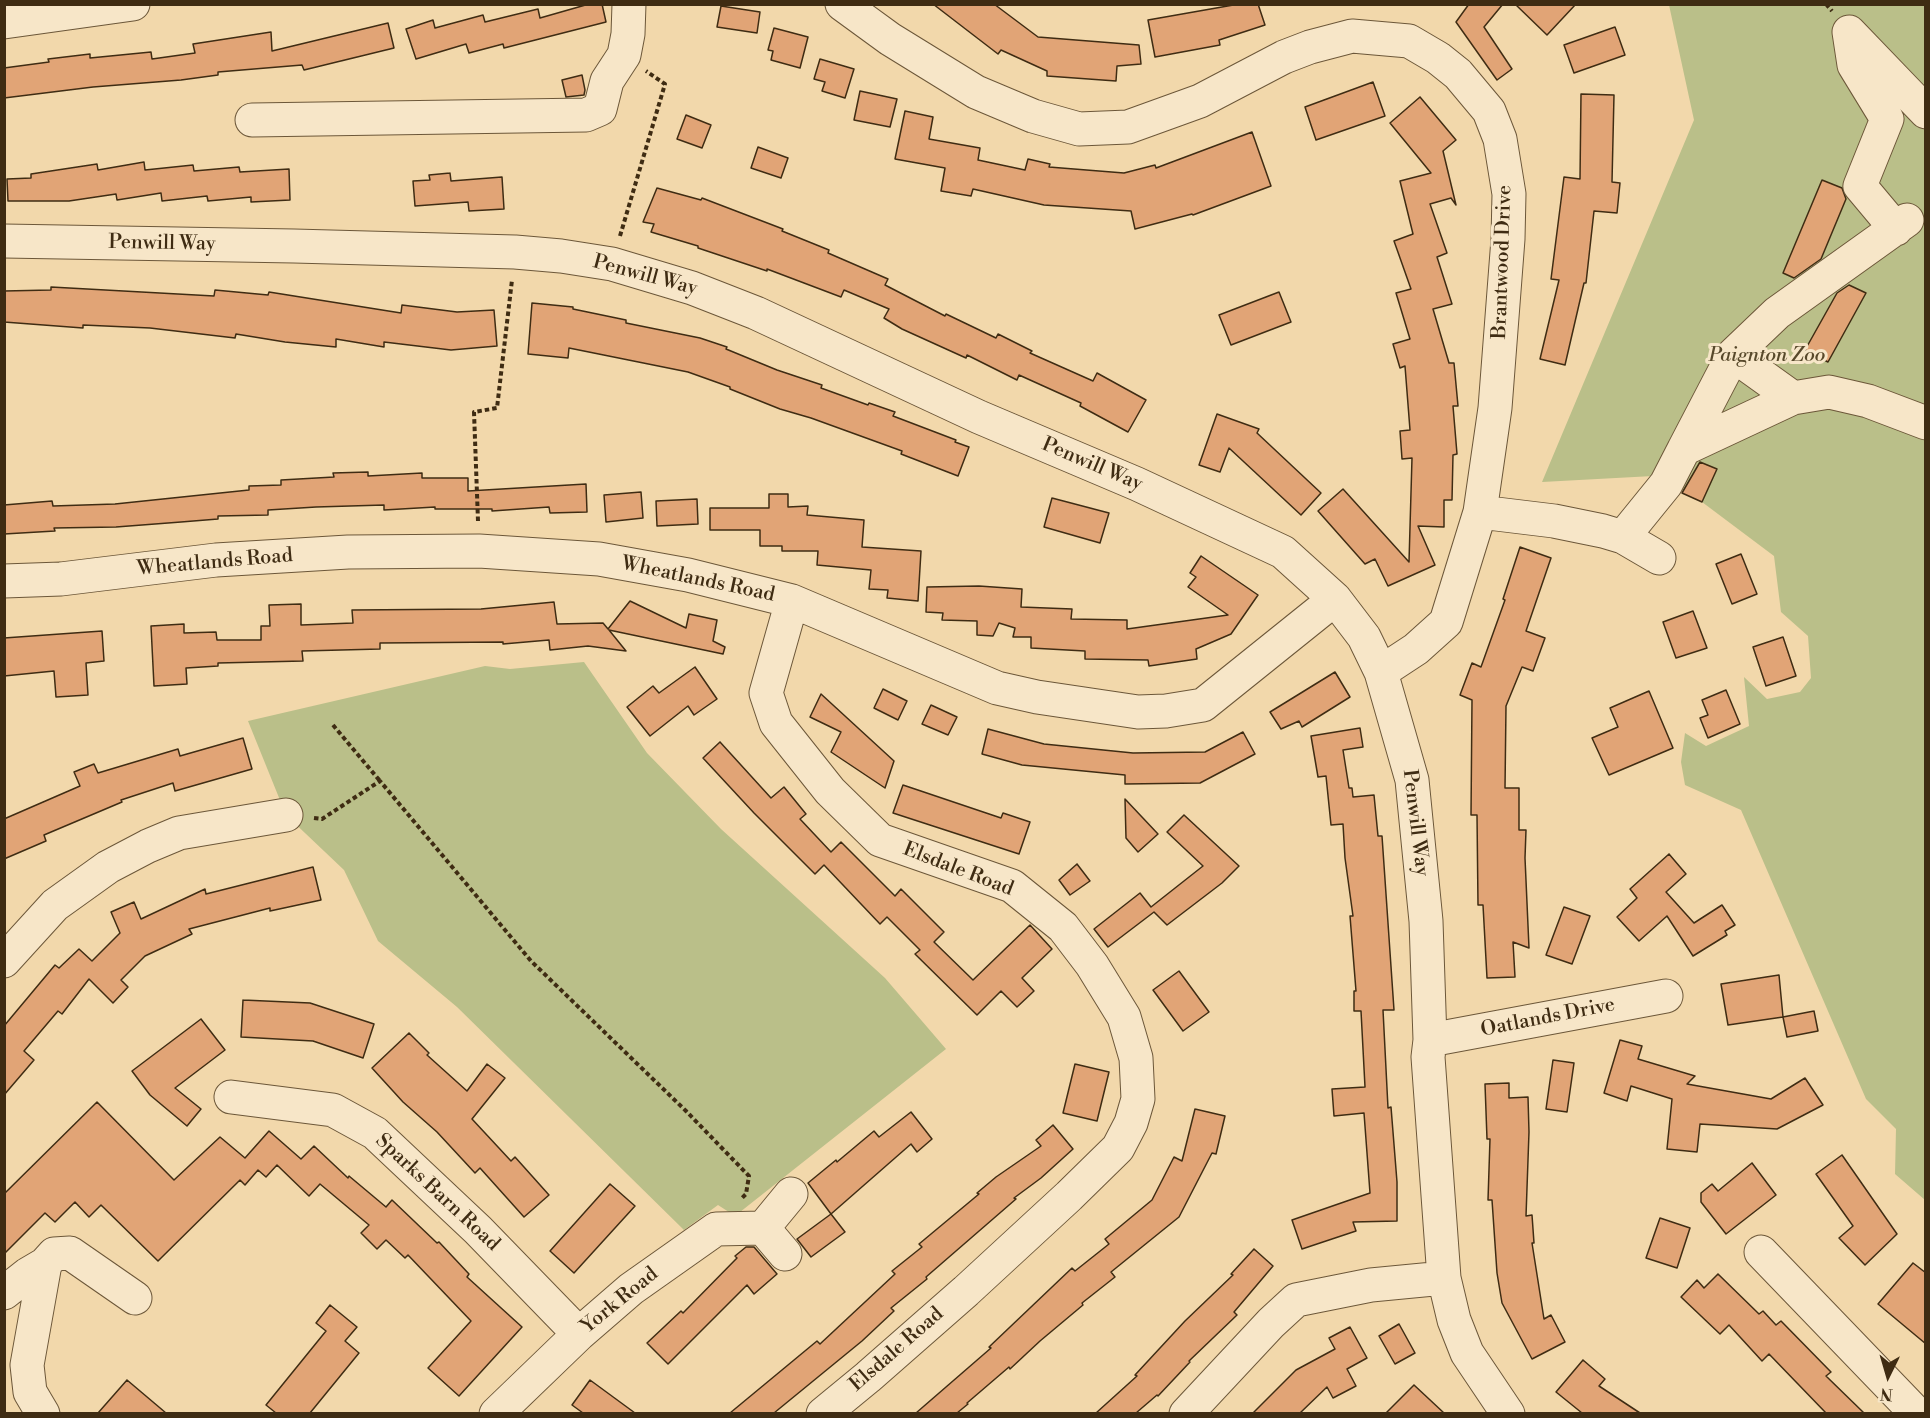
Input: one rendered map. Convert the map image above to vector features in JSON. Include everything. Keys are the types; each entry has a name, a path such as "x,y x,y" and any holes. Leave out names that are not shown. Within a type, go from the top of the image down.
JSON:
{"street":[{"path":"4,22 133,4"},
{"path":"252,120 586,115 600,109 607,81 624,54 628,34 629,4"},
{"name":"Brantwood Drive","path":"842,4 890,39 976,92 1033,116 1079,129 1128,127 1200,101 1284,57 1310,47 1352,36 1409,41 1438,58 1458,74 1489,111 1500,140 1509,194 1508,239 1495,408 1480,512 1446,622 1416,649 1381,672"},
{"path":"1623,537 1666,484 1733,355 1777,314 1902,224 1860,186 1887,119 1854,65 1849,32 1913,112"},
{"name":"Penwill Way","path":"4,241 515,252 612,264 692,288 756,313 979,417 1137,484 1283,552 1335,599 1364,637 1381,672 1412,780 1426,921 1430,1040 1428,1057 1444,1278 1454,1320 1467,1353 1508,1413"},
{"path":"1733,355 1793,398"},
{"path":"1684,449 1793,398 1829,392 1868,400 1926,423"},
{"path":"1480,512 1554,521 1603,531 1623,537 1659,558"},
{"name":"Wheatlands Road","path":"4,581 61,579 216,560 326,553 479,551 599,559 688,576 792,601 997,688 1037,697 1138,712 1166,711 1203,705 1335,599"},
{"name":"Elsdale Road","path":"792,601 766,693 776,723 830,791 880,840 1012,886 1063,927 1092,965 1124,1017 1136,1058 1138,1099 1131,1123 1118,1148 966,1291 868,1377 823,1413"},
{"path":"4,961 55,905 108,867 148,846 179,833 286,816"},
{"name":"Oatlands Drive","path":"1430,1040 1666,996"},
{"name":"Sparks Barn Road","path":"231,1097 333,1110 375,1133 478,1230 579,1334"},
{"path":"716,1229 763,1228 791,1194"},
{"path":"763,1228 785,1254"},
{"name":"York Road","path":"507,1410 579,1334 631,1289 716,1229"},
{"path":"1761,1252 1917,1413"},
{"path":"4,1293 45,1264 54,1254 70,1253 135,1298"},
{"path":"43,1413 30,1392 27,1365 45,1264"},
{"path":"1186,1413 1271,1323 1296,1300 1371,1285 1444,1278"}],"path":[{"path":"612,264 665,84"},
{"path":"479,551 474,412 497,408 515,252"},
{"path":"333,725 531,961 686,1111 749,1176 746,1194 716,1229"},
{"path":"286,816 322,819 380,781"}],"green space":[{"name":"Paignton Zoo","path":"1669,5 1925,5 1925,1200 1895,1174 1896,1129 1866,1099 1741,810 1685,785 1681,762 1685,733 1706,746 1749,726 1744,677 1767,699 1800,692 1811,678 1808,636 1781,612 1774,556 1702,502 1653,476 1542,482 1694,120"},
{"path":"584,662 647,753 721,829 885,978 946,1049 735,1216 718,1205 684,1230 457,1007 378,941 344,870 286,815 248,721 485,666 510,669"}],"building":[{"path":"589,4 602,4 606,22 504,48 503,44 469,53 466,44 416,59 406,29 433,20 435,28 483,15 485,22 538,9 540,18"},
{"path":"933,4 994,4 1038,37 1139,45 1141,64 1117,66 1116,81 1047,76 1047,71 1001,50 998,54"},
{"path":"1239,4 1258,4 1265,25 1219,40 1220,45 1155,57 1148,20"},
{"path":"1469,4 1503,4 1484,27 1512,69 1497,80 1456,22"},
{"path":"1515,4 1576,4 1547,35"},
{"path":"721,6 760,12 757,33 717,27"},
{"path":"388,23 394,48 304,70 302,65 218,72 218,75 181,80 93,87 4,98 4,68 49,62 48,59 90,54 90,58 151,52 152,59 195,53 193,44 271,32 272,51"},
{"path":"1615,27 1625,55 1574,73 1564,45"},
{"path":"774,28 808,37 800,68 771,60 773,51 768,50"},
{"path":"820,59 854,69 845,98 822,91 825,82 814,79"},
{"path":"582,75 584,95 566,97 562,80"},
{"path":"1373,82 1385,116 1316,140 1305,107"},
{"path":"860,91 897,99 890,127 854,120"},
{"path":"1581,94 1614,95 1612,182 1620,183 1617,213 1594,211 1586,283 1584,283 1565,365 1540,359 1559,280 1551,279 1564,177 1580,179"},
{"path":"1420,97 1456,140 1443,151 1456,205 1451,198 1430,204 1447,253 1437,257 1452,304 1433,309 1449,363 1454,363 1458,406 1453,406 1457,454 1453,455 1452,500 1444,500 1444,527 1418,526 1435,565 1388,586 1375,559 1365,564 1318,511 1343,489 1409,562 1412,458 1402,459 1400,431 1410,430 1405,366 1400,368 1393,344 1410,339 1396,293 1411,289 1394,241 1413,234 1400,181 1431,173 1390,123"},
{"path":"905,111 933,117 929,139 980,148 978,160 1025,170 1028,159 1050,164 1049,167 1124,173 1155,165 1156,168 1252,132 1271,186 1193,215 1135,229 1131,211 1044,205 973,189 971,196 941,191 945,168 895,159"},
{"path":"686,115 711,125 702,148 677,139"},
{"path":"758,147 788,158 781,178 751,168"},
{"path":"144,162 145,170 193,165 194,171 239,167 240,172 289,169 290,200 251,202 251,197 208,201 207,196 162,201 161,193 117,200 116,194 69,201 8,201 7,179 31,178 31,174 97,164 98,170"},
{"path":"450,173 451,181 502,177 504,209 469,211 468,202 415,206 413,181 430,180 429,175"},
{"path":"1822,180 1842,188 1846,199 1821,259 1794,278 1783,273"},
{"path":"657,188 701,200 702,198 783,229 782,231 829,250 828,253 888,279 885,285 945,316 946,314 996,338 998,334 1032,351 1030,353 1093,381 1097,373 1146,400 1128,432 1080,406 1081,403 1019,375 1017,380 967,355 966,358 902,329 884,318 889,309 844,290 841,297 767,269 767,271 651,232 654,224 643,222"},
{"path":"1849,285 1866,293 1828,362 1805,350 1837,293"},
{"path":"51,287 214,296 215,290 268,295 269,292 401,313 402,305 457,312 494,310 497,346 451,350 384,342 384,347 336,339 336,347 236,334 235,338 150,328 83,325 83,328 4,322 4,291 51,290"},
{"path":"1279,292 1291,322 1231,345 1219,315"},
{"path":"532,303 573,307 573,309 626,320 626,323 700,338 727,347 726,349 777,370 822,385 821,388 895,412 893,416 969,447 958,476 901,454 902,451 780,409 688,372 569,348 568,358 528,354"},
{"path":"1217,414 1259,429 1257,433 1321,493 1301,515 1229,448 1220,472 1199,465"},
{"path":"1700,462 1717,469 1702,502 1682,493"},
{"path":"368,472 368,476 422,473 422,478 468,478 468,491 586,484 587,512 550,513 549,507 492,511 492,509 435,509 435,507 384,510 384,505 316,507 268,510 268,515 218,516 218,519 116,527 54,528 55,531 4,534 4,505 52,501 53,506 115,504 249,490 249,486 281,485 281,480 334,477 333,473"},
{"path":"641,492 643,518 606,522 604,495"},
{"path":"769,494 788,494 788,507 808,506 807,515 864,520 862,547 921,551 918,601 887,598 888,590 869,589 871,570 817,565 818,551 782,551 782,546 760,546 760,530 710,530 710,508 769,508"},
{"path":"1052,498 1109,513 1100,543 1044,527"},
{"path":"697,499 698,524 657,526 656,501"},
{"path":"1520,547 1551,558 1526,631 1545,638 1533,671 1522,667 1506,706 1505,788 1519,788 1519,830 1526,830 1529,948 1513,942 1515,977 1487,978 1483,905 1478,905 1477,815 1471,815 1472,700 1460,695 1472,663 1481,667 1505,600 1503,599"},
{"path":"1741,554 1757,594 1732,604 1716,564"},
{"path":"1201,556 1258,595 1231,634 1196,649 1197,659 1149,666 1148,660 1085,659 1085,651 1031,648 1031,637 1013,637 1015,628 999,623 993,636 977,635 977,621 942,620 943,613 926,612 927,587 979,586 1022,589 1021,607 1072,609 1071,619 1127,620 1127,629 1228,615 1188,587 1196,577 1190,573"},
{"path":"630,601 686,628 689,614 717,620 713,641 725,647 723,654 609,630 626,651 588,646 550,650 549,640 503,644 503,642 380,643 380,649 302,651 303,661 218,663 218,666 186,668 187,684 154,686 151,626 184,624 184,633 216,632 217,640 261,640 261,626 270,626 269,605 301,604 301,625 353,623 352,610 481,609 554,602 557,624 603,623 608,629"},
{"path":"1693,611 1707,648 1676,658 1663,622"},
{"path":"102,631 104,661 86,663 88,695 56,697 54,671 4,676 4,638"},
{"path":"1783,637 1796,676 1766,686 1753,647"},
{"path":"695,667 717,699 694,715 688,706 650,736 627,707 653,686 659,693"},
{"path":"1335,672 1350,697 1302,727 1299,721 1281,729 1270,712"},
{"path":"883,689 907,701 898,720 874,708"},
{"path":"1726,690 1740,724 1708,738 1700,718 1708,715 1702,700"},
{"path":"1649,691 1673,748 1609,775 1592,738 1618,727 1610,708"},
{"path":"821,694 894,761 885,788 831,752 841,732 810,717"},
{"path":"931,705 957,717 948,735 922,724"},
{"path":"1360,728 1363,747 1343,750 1349,788 1352,788 1353,797 1374,795 1378,836 1382,836 1394,1010 1383,1010 1388,1108 1391,1107 1397,1182 1397,1221 1353,1222 1356,1231 1302,1249 1292,1220 1370,1193 1364,1113 1334,1116 1332,1089 1365,1087 1361,1011 1354,1011 1354,991 1356,991 1350,916 1353,916 1343,824 1331,825 1326,776 1318,777 1311,736"},
{"path":"988,729 1044,744 1133,753 1205,752 1243,732 1255,754 1200,783 1125,784 1125,775 1022,765 982,754"},
{"path":"243,738 252,769 175,791 173,783 121,800 122,802 44,835 46,841 4,859 4,819 80,786 74,772 94,764 98,773 178,749 180,756"},
{"path":"720,742 771,798 784,787 806,814 800,819 831,852 841,842 895,896 901,889 944,932 934,942 973,980 1030,925 1052,949 1022,978 1034,991 1017,1007 1001,991 977,1015 915,954 920,950 887,917 880,924 824,865 815,874 754,813 703,758"},
{"path":"903,785 1001,818 1003,813 1030,822 1019,854 893,813"},
{"path":"1125,799 1158,834 1138,852 1126,838"},
{"path":"1184,815 1239,866 1222,883 1167,925 1154,912 1108,947 1094,929 1140,893 1151,907 1203,866 1167,832"},
{"path":"1669,854 1686,874 1666,892 1694,923 1722,905 1735,925 1725,931 1727,935 1693,956 1667,916 1639,941 1617,917 1637,898 1630,889"},
{"path":"1077,864 1090,881 1070,895 1059,880"},
{"path":"313,867 321,900 270,911 270,908 189,929 192,934 145,956 121,980 128,987 113,1003 89,979 62,1014 58,1011 24,1051 34,1060 4,1095 4,1026 55,965 59,968 79,949 92,961 120,933 111,912 134,902 141,919 205,889 206,894"},
{"path":"1564,907 1590,916 1572,964 1546,955"},
{"path":"1179,971 1209,1012 1183,1031 1153,990"},
{"path":"1779,975 1783,1017 1728,1025 1721,984"},
{"path":"243,1000 310,1003 374,1024 363,1058 313,1041 241,1037"},
{"path":"1814,1011 1818,1031 1787,1037 1783,1017"},
{"path":"201,1019 225,1050 175,1088 201,1109 187,1126 150,1095 132,1071"},
{"path":"409,1033 429,1053 427,1055 467,1091 487,1064 505,1078 472,1119 511,1161 515,1157 549,1195 524,1217 480,1168 475,1173 372,1068"},
{"path":"1620,1040 1642,1046 1638,1059 1695,1076 1687,1084 1771,1099 1805,1078 1823,1105 1777,1129 1700,1124 1697,1152 1667,1149 1672,1099 1631,1086 1627,1101 1604,1093"},
{"path":"1553,1060 1574,1063 1567,1112 1546,1109"},
{"path":"1075,1064 1109,1072 1097,1121 1063,1113"},
{"path":"1509,1083 1509,1098 1528,1097 1526,1216 1532,1215 1534,1243 1532,1243 1544,1319 1551,1315 1565,1342 1532,1359 1502,1303 1497,1273 1492,1200 1488,1200 1490,1139 1487,1139 1485,1084"},
{"path":"97,1102 174,1180 220,1137 245,1158 269,1131 301,1159 314,1146 348,1178 349,1176 386,1207 392,1200 437,1243 439,1242 469,1274 467,1277 522,1327 459,1396 428,1368 471,1321 408,1255 405,1258 386,1240 377,1249 361,1233 369,1225 320,1184 309,1196 277,1165 266,1177 258,1170 245,1185 240,1180 158,1261 101,1205 89,1217 75,1202 55,1222 45,1213 4,1254 4,1194"},
{"path":"1195,1109 1225,1116 1216,1154 1212,1153 1179,1217 1111,1272 1115,1277 1082,1303 1083,1305 957,1413 916,1413 991,1348 989,1347 1072,1268 1075,1271 1109,1244 1105,1239 1152,1200 1174,1157 1182,1161"},
{"path":"911,1112 932,1139 917,1152 911,1144 831,1214 808,1183 874,1131 879,1137"},
{"path":"1053,1125 1073,1149 1041,1178 1014,1198 1016,1199 926,1277 927,1279 891,1308 894,1311 862,1341 774,1413 730,1413 817,1341 820,1344 895,1274 892,1271 922,1247 919,1244 996,1177 1041,1146 1036,1140"},
{"path":"1842,1155 1897,1234 1865,1265 1839,1238 1853,1226 1816,1174"},
{"path":"1752,1163 1776,1195 1726,1234 1701,1202 1701,1193 1712,1184 1718,1191"},
{"path":"610,1184 635,1206 574,1273 550,1251"},
{"path":"831,1214 845,1232 811,1257 797,1239"},
{"path":"1660,1218 1690,1228 1677,1268 1646,1258"},
{"path":"746,1247 754,1247 777,1274 754,1294 747,1285 668,1364 647,1343 681,1311 683,1313"},
{"path":"1254,1249 1273,1266 1234,1312 1237,1315 1189,1361 1158,1396 1136,1413 1096,1413 1137,1376 1135,1375 1185,1321 1233,1275 1231,1274"},
{"path":"1913,1263 1926,1273 1926,1344 1878,1304"},
{"path":"1718,1274 1759,1314 1763,1311 1776,1325 1781,1321 1831,1372 1826,1376 1864,1413 1826,1413 1769,1354 1762,1361 1729,1325 1720,1334 1681,1297 1697,1280 1704,1288"},
{"path":"330,1305 357,1327 345,1341 359,1353 310,1413 276,1413 266,1405 326,1331 316,1323"},
{"path":"1399,1324 1415,1353 1395,1364 1379,1336"},
{"path":"1350,1327 1367,1358 1347,1369 1356,1386 1333,1398 1327,1387 1300,1413 1253,1413 1296,1370 1335,1349 1329,1338"},
{"path":"1583,1360 1605,1379 1599,1386 1640,1413 1582,1413 1556,1392"},
{"path":"127,1380 166,1413 98,1413"},
{"path":"590,1380 635,1413 583,1413 572,1405"},
{"path":"1414,1385 1444,1413 1386,1413"}]}
